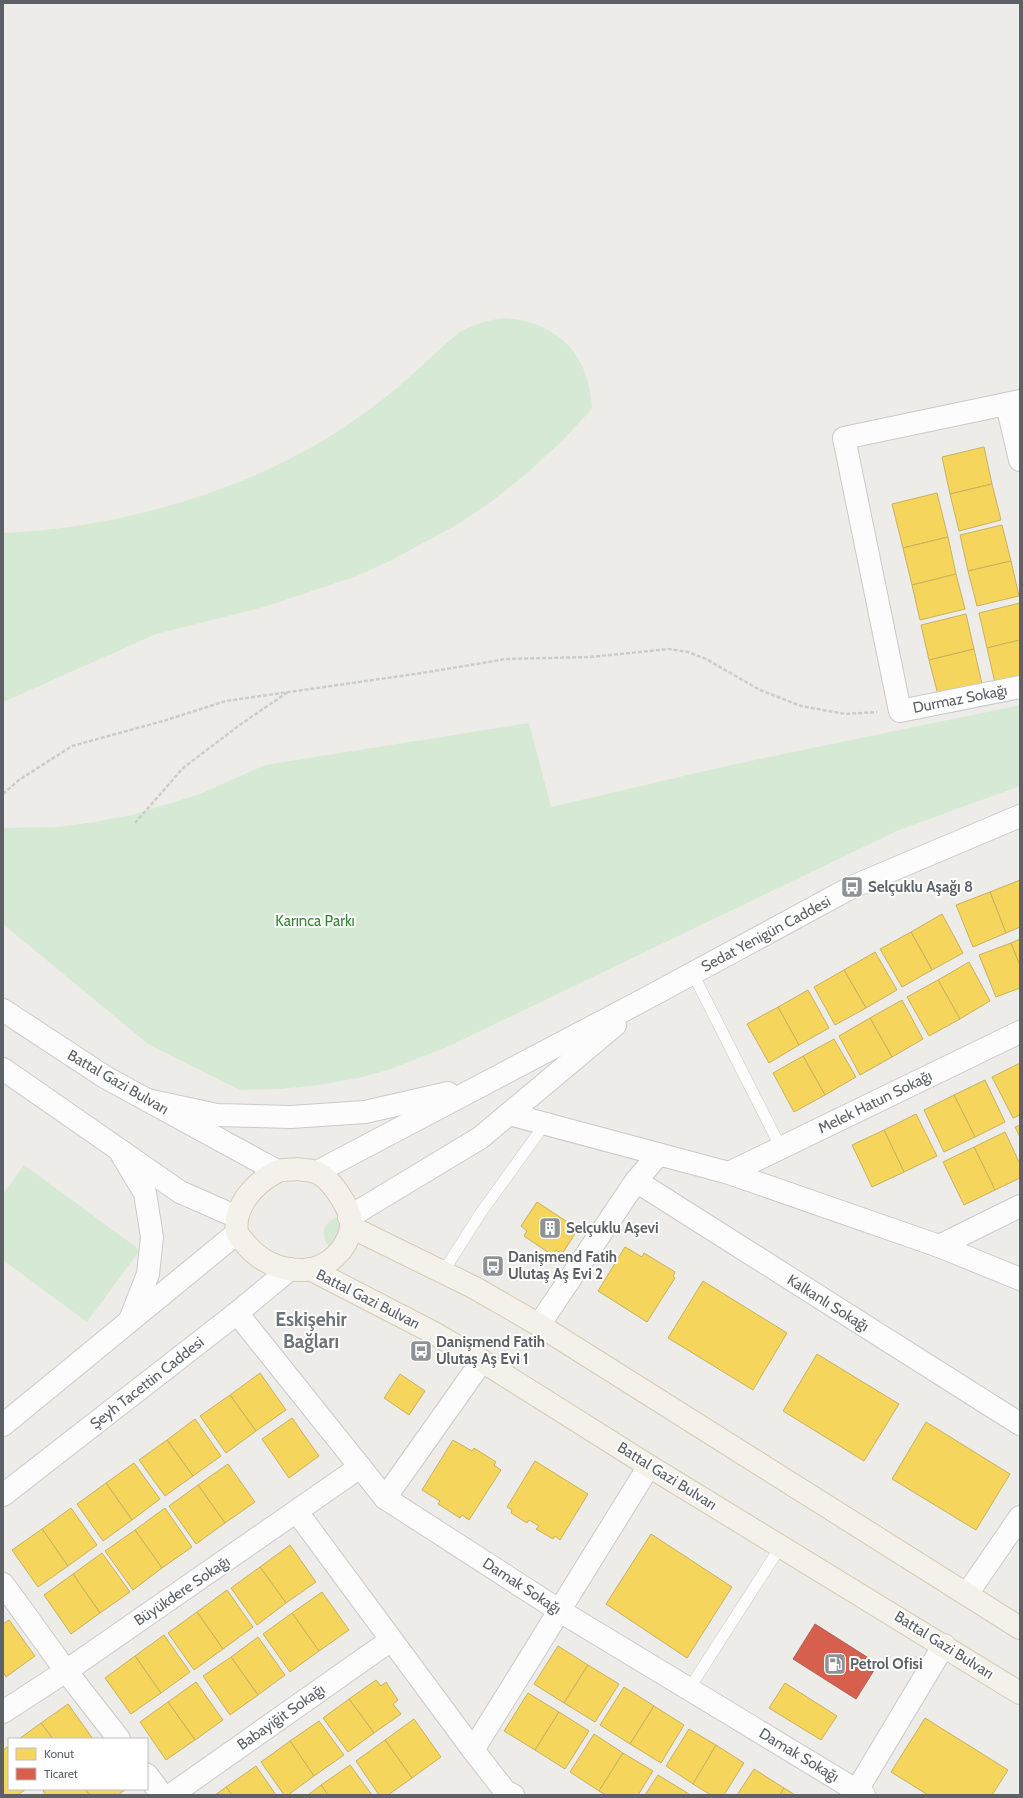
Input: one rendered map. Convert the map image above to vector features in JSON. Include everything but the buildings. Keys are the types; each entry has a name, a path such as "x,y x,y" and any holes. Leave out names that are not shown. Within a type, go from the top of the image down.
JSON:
{"main road":[{"path":"350,1222 342,1248 332,1260 300,1269 273,1265 257,1256 237,1225 245,1198 258,1185 277,1171 297,1169 317,1172 330,1182 337,1191 350,1222 476,1288 539,1325 1020,1628"},
{"name":"Battal Gazi Bulvarı","path":"300,1269 432,1332 482,1361 649,1466 1020,1692"}],"street":[{"path":"900,711 844,438 1014,402 1020,460"},
{"name":"Durmaz Sokağı","path":"900,711 1020,687"},
{"name":"Sedat Yenigün Caddesi","path":"647,998 852,887 1020,816"},
{"path":"317,1172 647,998"},
{"path":"350,1222 480,1138 647,998"},
{"name":"Battal Gazi Bulvarı","path":"3,1010 105,1077 277,1171"},
{"name":"Melek Hatun Sokağı","path":"729,1173 1020,1032"},
{"path":"3,1069 180,1192 237,1225 130,1321 3,1425"},
{"path":"147,1100 217,1115 291,1117 365,1112 478,1086"},
{"path":"509,1114 729,1173 939,1246 1020,1279"},
{"path":"117,1148 145,1193 152,1238 148,1274 130,1321"},
{"path":"539,1325 636,1181 658,1155"},
{"name":"Kalkanlı Sokağı","path":"636,1181 1020,1424"},
{"path":"939,1246 1020,1206"},
{"name":"Şeyh Tacettin Caddesi","path":"3,1495 237,1312 300,1269"},
{"name":"Damak Sokağı","path":"237,1312 385,1498 560,1611 858,1793"},
{"path":"385,1498 482,1361"},
{"path":"472,1750 649,1466"},
{"name":"Büyükdere Sokağı","path":"3,1712 66,1671 360,1467"},
{"path":"297,1512 505,1794"},
{"path":"967,1594 1020,1517"},
{"path":"3,1584 66,1671 118,1738"},
{"name":"Babayiğit Sokağı","path":"171,1795 391,1640"},
{"path":"858,1793 944,1645"},
{"path":"148,1776 162,1795"}],"lane":[{"path":"693,974 780,1148"},
{"path":"443,1272 482,1210 545,1124"},
{"path":"689,1689 781,1546"}],"path":[{"path":"3,794 19,780 72,746 163,721 226,701 422,673 506,659 590,657 669,649 688,652 706,659 760,690 801,706 845,714 900,711"},
{"path":"135,823 183,768 241,724 290,691"}],"green space":[{"path":"504,318 540,326 555,334 568,345 578,358 585,373 590,390 592,409 561,442 527,473 491,502 458,524 390,561 354,577 264,607 156,634 3,702 3,533 47,530 136,514 180,503 265,471 305,451 362,415 398,387 460,332 481,323"},
{"name":"Karınca Parkı","path":"1020,705 1020,786 899,830 447,1047 388,1070 358,1078 319,1085 280,1089 240,1090 148,1044 3,924 3,828 57,827 132,815 200,794 265,765 529,723 551,807 731,765"},
{"path":"24,1165 140,1250 87,1322 3,1260 3,1194"},
{"path":"338,1217 351,1223 330,1247 324,1238 324,1229 329,1222"}],"place":[{"name":"Selçuklu Aşağı 8","path":"852,887"},
{"name":"Selçuklu Aşevi","path":"550,1228"},
{"name":"Danişmend Fatih Ulutaş Aş Evi 2","path":"493,1266"},
{"name":"Danişmend Fatih Ulutaş Aş Evi 1","path":"421,1351"},
{"name":"Petrol Ofisi","path":"835,1664"}],"district":[{"name":"Eskişehir Bağları","path":"311,1330"}]}
